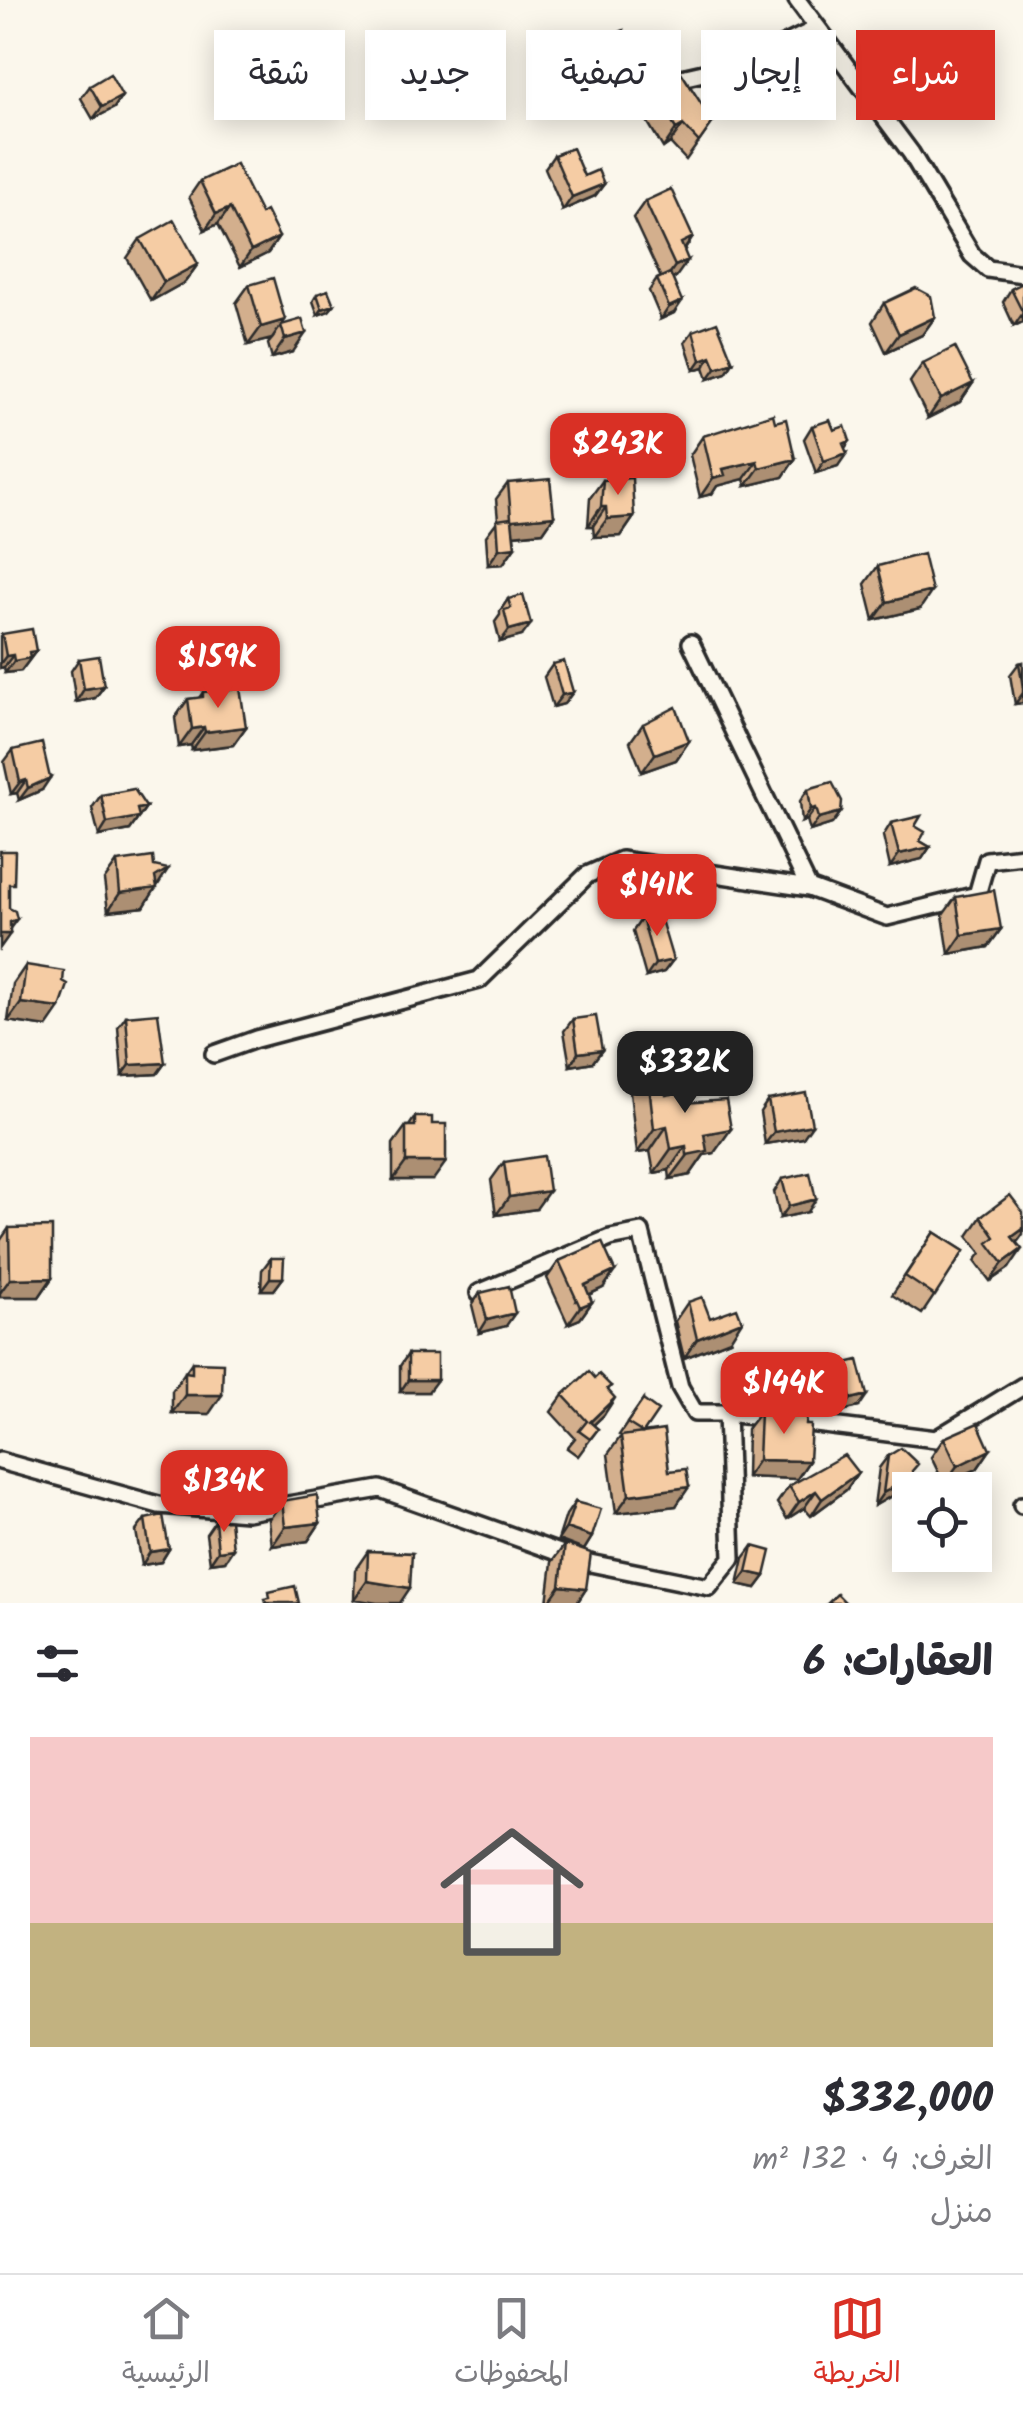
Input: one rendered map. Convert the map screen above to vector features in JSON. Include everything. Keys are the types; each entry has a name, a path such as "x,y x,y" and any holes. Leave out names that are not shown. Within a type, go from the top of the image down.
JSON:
{"street":[{"path":"797,0 911,153 972,254 988,270 1023,274"},
{"path":"681,78 747,63 818,28"},
{"path":"691,643 808,888"},
{"path":"214,1054 256,1039 479,980 587,875 621,860 808,888 887,917 976,895 987,860 1023,856"},
{"path":"479,1293 610,1238 641,1232 680,1386 695,1413 727,1412 936,1439 1023,1386"},
{"path":"0,1461 159,1506 247,1512 380,1488 585,1562 709,1586 732,1558 727,1412"}],"building":[{"path":"681,72 701,103 701,120 713,122 699,142 683,125 676,129 670,120 681,120"},
{"path":"110,74 122,96 102,107 90,86"},
{"path":"572,148 584,176 598,170 604,184 572,197 554,155"},
{"path":"236,164 261,214 266,211 279,237 251,251 230,208 216,214 200,181"},
{"path":"671,189 693,237 681,243 688,260 675,266 645,201"},
{"path":"174,220 198,264 164,282 140,239"},
{"path":"670,273 682,301 669,307 657,279"},
{"path":"273,278 285,320 261,327 249,285"},
{"path":"1023,283 1023,313 1011,289"},
{"path":"916,288 931,296 935,317 899,334 884,303"},
{"path":"328,290 334,305 322,309 317,294"},
{"path":"302,319 306,333 285,339 281,325"},
{"path":"717,322 733,362 716,368 711,356 701,360 693,331"},
{"path":"955,347 973,383 941,399 923,363"},
{"path":"773,414 775,422 786,419 795,459 759,468 757,461 723,469 725,475 713,478 703,436"},
{"path":"830,420 834,430 845,426 850,441 843,444 847,453 824,461 812,426"},
{"path":"632,478 634,517 607,519 606,507 601,507 603,480"},
{"path":"550,479 554,516 512,520 515,547 499,549 497,520 511,518 508,483"},
{"path":"923,554 932,591 887,602 878,566"},
{"path":"523,595 531,624 509,630 504,610 511,608 508,599"},
{"path":"32,629 36,651 29,652 30,658 14,661 13,655 6,656 2,634"},
{"path":"99,656 104,686 84,689 79,659"},
{"path":"564,661 573,692 562,695 553,664"},
{"path":"240,688 246,727 205,732 204,727 192,729 188,699 203,697 203,692"},
{"path":"676,707 689,741 655,754 643,724"},
{"path":"42,743 50,778 28,788 26,780 20,782 13,750"},
{"path":"832,782 842,801 841,812 819,818 816,808 811,809 808,789"},
{"path":"134,789 146,807 137,809 139,817 107,823 101,795"},
{"path":"921,816 915,826 925,832 920,841 930,847 899,854 891,823"},
{"path":"0,851 15,851 9,908 15,911 17,919 10,922 10,934 0,934"},
{"path":"153,857 154,866 168,869 155,877 157,888 120,893 117,862"},
{"path":"994,890 1001,929 962,935 956,897"},
{"path":"659,913 673,960 655,964 642,918"},
{"path":"26,965 64,971 63,982 68,985 60,1008 21,1003"},
{"path":"158,1013 165,1063 130,1065 126,1016"},
{"path":"596,1016 602,1050 578,1053 573,1019"},
{"path":"661,1065 666,1095 683,1092 685,1103 726,1100 731,1129 704,1134 707,1151 687,1155 686,1146 671,1149 667,1126 654,1129 647,1068"},
{"path":"806,1093 812,1125 774,1132 768,1100"},
{"path":"415,1117 432,1117 432,1124 446,1124 446,1162 406,1162 406,1126 415,1126"},
{"path":"544,1156 549,1191 509,1197 504,1162"},
{"path":"810,1173 816,1199 789,1206 782,1179"},
{"path":"1010,1195 1023,1212 1023,1229 1012,1237 1022,1249 1003,1263 988,1243 995,1237 981,1217"},
{"path":"52,1227 52,1278 10,1279 9,1228"},
{"path":"934,1232 964,1251 935,1296 905,1276"},
{"path":"602,1242 615,1271 585,1285 592,1302 580,1307 559,1261"},
{"path":"271,1258 284,1258 283,1278 270,1278"},
{"path":"509,1286 515,1313 487,1320 480,1293"},
{"path":"702,1297 710,1318 737,1308 742,1321 697,1339 688,1302"},
{"path":"408,1354 437,1354 437,1380 408,1380"},
{"path":"858,1360 867,1395 851,1399 842,1364"},
{"path":"192,1362 223,1363 222,1395 185,1395 185,1372 192,1373"},
{"path":"589,1371 595,1378 599,1374 611,1386 607,1389 615,1398 590,1422 598,1429 590,1439 579,1431 587,1421 563,1395"},
{"path":"643,1400 658,1411 643,1433 627,1423"},
{"path":"760,1412 807,1415 806,1425 811,1425 809,1461 758,1460"},
{"path":"978,1423 990,1450 957,1466 944,1438"},
{"path":"664,1430 669,1471 686,1469 689,1487 629,1495 621,1436"},
{"path":"901,1448 918,1464 912,1472 892,1472 892,1488 883,1493 888,1456"},
{"path":"844,1455 858,1473 822,1499 816,1491 799,1502 789,1486"},
{"path":"317,1495 320,1523 285,1527 282,1501"},
{"path":"575,1502 601,1509 592,1537 566,1528"},
{"path":"163,1515 169,1549 150,1552 145,1519"},
{"path":"230,1520 233,1549 218,1551 215,1521"},
{"path":"565,1544 591,1553 586,1589 560,1586"},
{"path":"753,1546 771,1551 765,1576 747,1572"},
{"path":"368,1551 412,1553 410,1588 367,1581"},
{"path":"295,1586 299,1603 266,1603 269,1592"},
{"path":"837,1594 846,1603 828,1603"}]}
